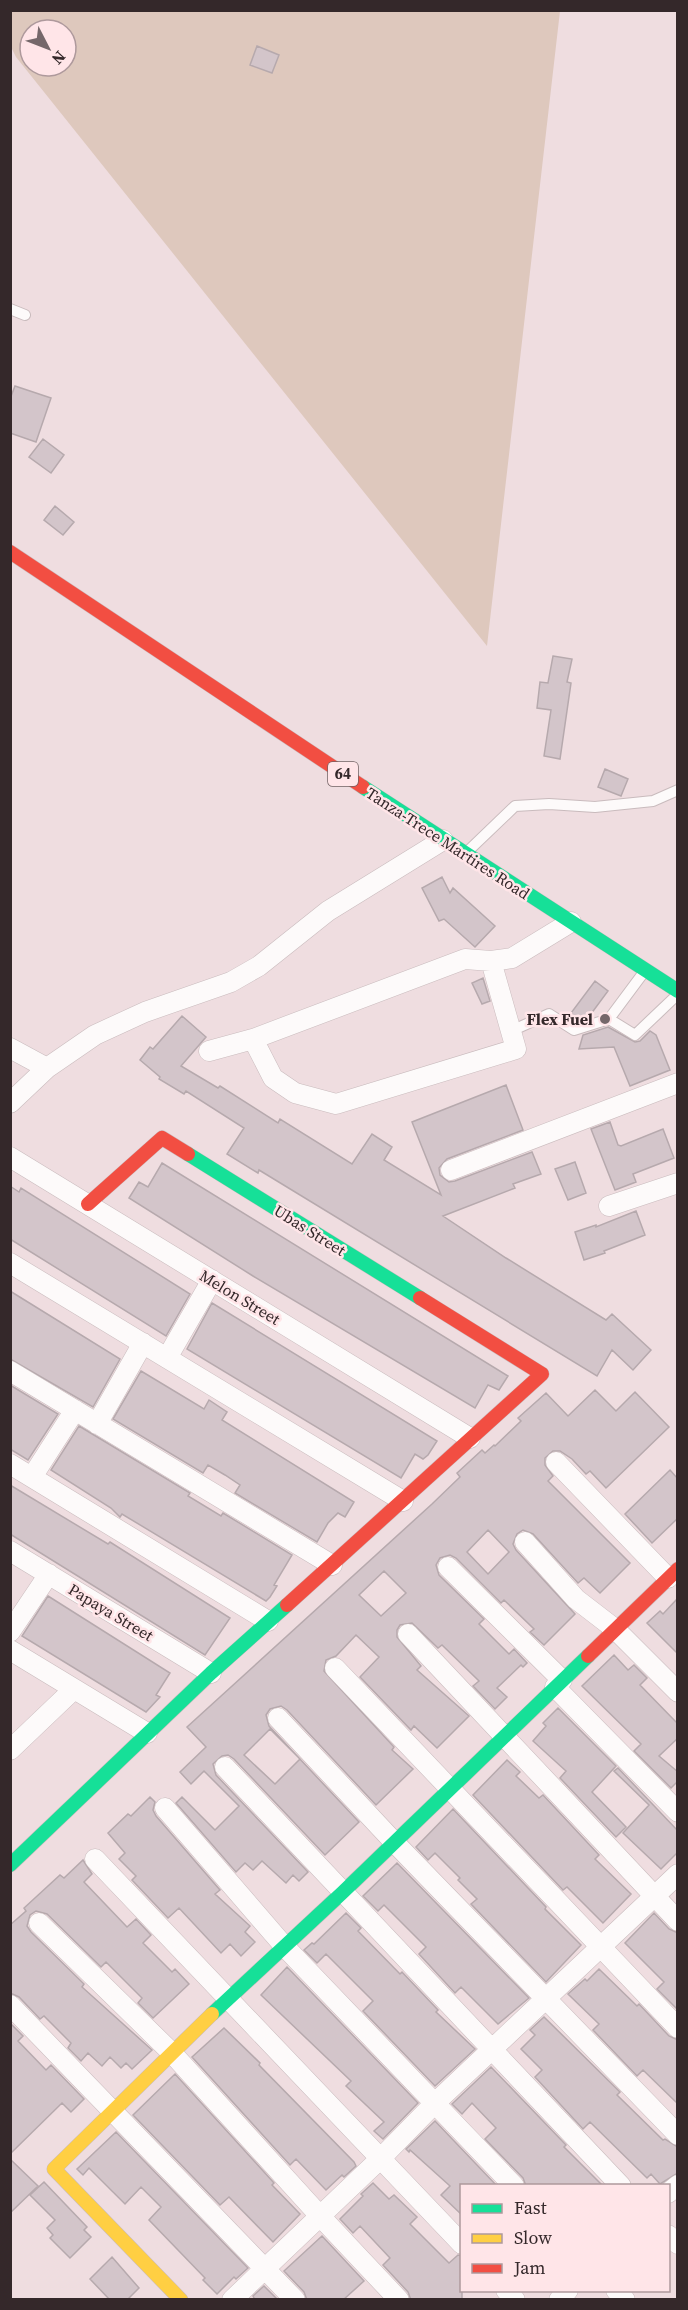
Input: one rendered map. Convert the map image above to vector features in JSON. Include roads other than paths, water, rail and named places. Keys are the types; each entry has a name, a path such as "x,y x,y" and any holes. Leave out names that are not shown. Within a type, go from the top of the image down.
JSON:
{"street":[{"name":"Tanza-Trece Martires Road","path":"10,552 464,854 678,993"},
{"path":"10,1102 47,1068 95,1035 145,1012 231,982 259,966 328,911 443,840"},
{"path":"209,1052 253,1039 465,959 491,961 512,958 571,922"},
{"path":"253,1039 273,1078 295,1094 336,1104 516,1049 491,961"},
{"path":"10,1048 47,1068"},
{"path":"451,1170 678,1083"},
{"name":"Ubas Street","path":"88,1204 162,1138 542,1374 470,1438"},
{"name":"Melon Street","path":"10,1157 470,1438"},
{"path":"609,1206 678,1183"},
{"path":"10,1263 403,1501"},
{"path":"167,1358 212,1280"},
{"path":"97,1424 142,1343"},
{"path":"10,1371 332,1565"},
{"path":"32,1477 75,1410"},
{"path":"10,1865 211,1673 470,1438"},
{"path":"181,2300 54,2169 227,1999 342,1893 673,1574 556,1462"},
{"path":"11,1466 268,1621"},
{"path":"525,1542 576,1599 615,1629 674,1681"},
{"name":"Papaya Street","path":"10,1551 211,1673"},
{"path":"448,1567 678,1812"},
{"path":"10,1632 49,1574"},
{"path":"408,1634 678,1921"},
{"path":"10,1650 147,1733"},
{"path":"335,1668 678,2028"},
{"path":"10,1750 74,1689"},
{"path":"278,1718 394,1842 678,2135"},
{"path":"225,1767 619,2184"},
{"path":"165,1808 285,1947 512,2184"},
{"path":"95,1859 460,2242"},
{"path":"232,2300 264,2267 380,2160 435,2103 678,1874"},
{"path":"39,1923 172,2053 399,2300"},
{"path":"10,2005 295,2300"}],"lane":[{"path":"10,309 26,315"},
{"path":"464,854 515,806 549,804 595,807 653,801 678,790"},
{"path":"511,1031 549,1014 574,1030 609,1019 645,970"},
{"path":"609,1019 635,1035 678,993"}],"place":[{"name":"Flex Fuel","path":"605,1019"}]}
